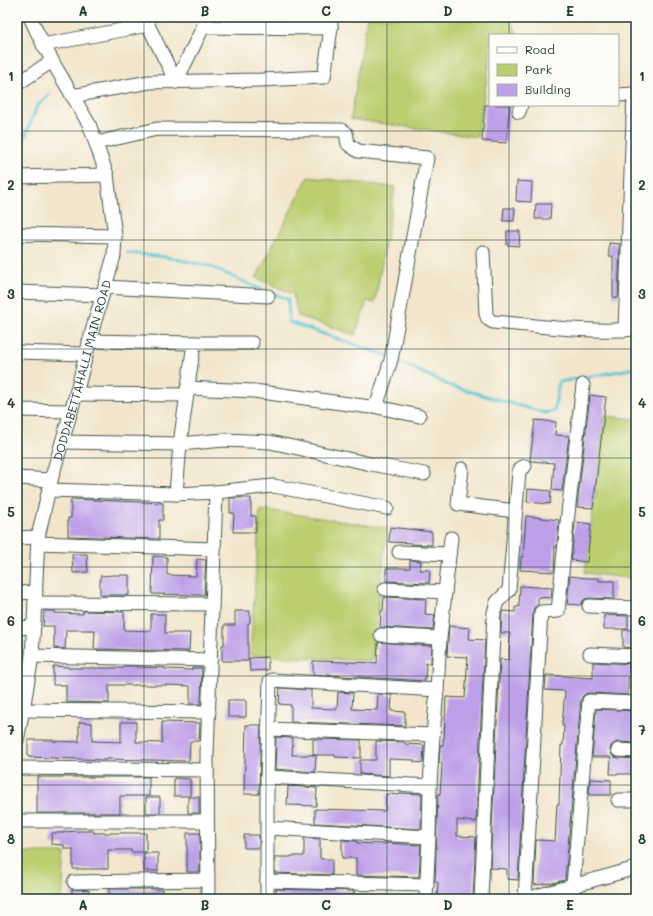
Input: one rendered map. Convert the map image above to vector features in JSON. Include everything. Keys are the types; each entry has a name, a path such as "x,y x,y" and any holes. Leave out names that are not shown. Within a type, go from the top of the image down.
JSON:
{"street":[{"name":"DODDABETTAHALLI MAIN ROAD","path":"17,740 32,656 38,540 50,485 114,256 115,236 107,175 89,124 52,61 30,17"},
{"path":"44,45 147,21 176,82"},
{"path":"72,96 149,82 176,82 261,80 324,77 331,22 206,22 176,82"},
{"path":"17,84 52,61"},
{"path":"483,252 486,314 488,319 493,322 579,330 631,329 635,89 619,95"},
{"path":"96,143 158,129 342,130 346,133 348,144 358,151 427,158 391,357 378,401 374,406"},
{"path":"17,177 107,175"},
{"path":"17,234 115,236"},
{"path":"17,292 104,291 268,296"},
{"path":"89,341 252,343"},
{"path":"176,494 180,444 194,343"},
{"path":"17,352 86,354"},
{"path":"583,385 558,611 541,612 525,899 636,868"},
{"path":"76,394 254,391 370,407 374,406 419,416"},
{"path":"17,410 71,410"},
{"path":"62,442 180,444 224,440 270,442 424,474"},
{"path":"481,899 494,612 498,602 509,590 519,472 521,468 525,466"},
{"path":"462,469 458,504 516,511"},
{"path":"17,478 50,485 176,494 216,492 274,486 387,508"},
{"path":"208,899 208,712 216,492"},
{"path":"17,538 214,549"},
{"path":"426,899 433,735 440,638 451,538"},
{"path":"399,552 449,554"},
{"path":"385,589 445,592"},
{"path":"17,593 36,597 212,604"},
{"path":"589,606 636,608"},
{"path":"17,628 34,627"},
{"path":"381,635 440,638"},
{"path":"590,654 636,656"},
{"path":"32,656 210,660"},
{"path":"267,899 267,777 270,681 437,690"},
{"path":"573,899 589,701 636,704"},
{"path":"23,710 208,712"},
{"path":"268,729 433,735"},
{"path":"618,750 636,751"},
{"path":"17,768 207,770"},
{"path":"267,777 430,786"},
{"path":"618,800 636,800"},
{"path":"17,821 207,821"},
{"path":"267,828 429,837"},
{"path":"74,882 207,880"},
{"path":"267,881 427,885"}],"green space":[{"path":"367,17 507,17 518,34 489,34 489,65 477,137 351,119"},
{"path":"308,177 395,187 375,303 367,301 355,335 298,316 293,294 256,278"},
{"path":"605,416 636,419 636,579 585,573"},
{"path":"260,509 387,528 372,661 250,655"},
{"path":"17,660 23,660 17,699"},
{"path":"17,853 65,853 62,899 17,899"}],"building":[{"path":"485,105 510,106 506,143 482,141"},
{"path":"517,181 532,182 531,202 516,201"},
{"path":"536,204 551,204 550,219 535,219"},
{"path":"504,208 515,208 514,221 503,221"},
{"path":"507,231 520,231 519,246 507,245"},
{"path":"609,243 620,244 618,298 613,297 613,256 609,256"},
{"path":"590,395 606,397 593,508 577,507"},
{"path":"535,420 556,422 555,435 569,436 562,491 552,490 554,463 530,460"},
{"path":"528,489 551,491 550,504 527,502"},
{"path":"230,498 251,498 251,516 256,516 256,532 233,532 234,513 230,513"},
{"path":"71,499 163,503 163,520 159,520 159,539 68,536 68,518 71,518"},
{"path":"526,516 559,520 557,547 555,547 554,572 520,570 521,557 523,557"},
{"path":"575,522 591,524 587,562 571,560"},
{"path":"390,527 432,532 432,545 389,542"},
{"path":"72,554 87,554 88,572 73,573"},
{"path":"153,556 167,557 167,575 196,576 197,559 206,560 204,595 152,594"},
{"path":"410,560 421,561 420,570 430,570 429,583 386,581 386,568 410,568"},
{"path":"129,575 129,595 100,595 100,576"},
{"path":"570,576 599,578 599,581 614,581 614,599 589,598 585,599 581,605 567,604"},
{"path":"520,586 552,588 551,598 538,597 538,605 534,608 533,612 518,880 507,879 507,869 490,868 500,659 509,660 510,633 501,633 502,613 503,611 515,612 515,607 519,607"},
{"path":"384,597 426,599 425,614 435,615 433,630 380,627"},
{"path":"44,611 83,614 83,611 124,612 124,630 151,631 151,614 165,614 165,633 190,633 189,651 94,649 95,630 66,630 65,649 54,648 54,626 43,626"},
{"path":"235,611 250,611 250,623 248,623 248,661 222,661 224,625 235,625"},
{"path":"604,615 628,616 628,629 604,629"},
{"path":"449,626 470,628 469,639 485,640 476,822 457,820 457,836 476,837 473,899 437,899 438,882 435,882 438,794 440,794 442,765 442,763 439,763 440,745 443,745 444,739 446,697 465,698 468,657 447,656"},
{"path":"623,630 636,630 636,648 623,647"},
{"path":"378,642 432,646 431,663 426,663 425,681 313,674 313,661 377,663"},
{"path":"268,657 268,670 250,671 249,658"},
{"path":"593,662 636,664 636,677 628,677 628,695 589,693 582,697 565,880 534,885 536,840 555,841 557,804 559,804 561,745 563,745 564,726 562,725 565,691 545,690 546,675 593,678"},
{"path":"53,666 68,668 124,668 124,666 137,666 192,670 192,668 202,668 201,704 190,704 190,686 165,685 109,685 109,703 66,702 66,685 53,685"},
{"path":"280,688 311,690 311,708 337,709 338,692 353,693 352,709 377,710 378,694 392,695 391,711 405,712 405,726 291,722 291,705 279,704"},
{"path":"228,700 246,700 246,717 228,717"},
{"path":"596,709 636,711 636,743 618,742 611,746 610,750 614,757 636,759 636,774 610,774 611,757 592,757"},
{"path":"79,722 92,723 92,741 121,742 121,722 136,722 136,742 162,743 162,722 200,723 199,741 190,741 189,761 28,757 28,740 79,742"},
{"path":"246,725 261,725 259,794 244,794"},
{"path":"276,737 293,738 292,755 316,755 315,772 275,769"},
{"path":"313,739 361,740 361,758 335,757 335,755 313,755"},
{"path":"376,741 404,742 405,744 424,745 423,763 414,762 414,760 389,759 389,776 360,774 360,760 376,760"},
{"path":"37,777 149,777 149,796 120,796 120,813 37,813"},
{"path":"174,778 190,779 190,796 174,796"},
{"path":"590,779 611,780 611,795 589,795"},
{"path":"288,786 317,788 316,806 287,805"},
{"path":"400,793 422,794 421,829 315,823 315,809 385,811 386,794 400,795"},
{"path":"146,797 160,797 160,813 146,813"},
{"path":"188,797 199,797 199,813 188,813"},
{"path":"94,831 94,833 146,833 146,852 131,852 131,850 108,850 108,869 73,869 73,849 64,849 64,845 51,844 52,833"},
{"path":"187,833 200,833 200,872 187,872"},
{"path":"244,835 259,835 259,848 244,848"},
{"path":"304,838 320,839 320,858 332,859 332,875 275,873 275,857 304,856"},
{"path":"342,840 357,841 357,843 421,845 419,877 356,875 356,858 342,858"},
{"path":"144,853 158,853 158,871 144,871"},
{"path":"72,889 89,890 89,899 72,899"},
{"path":"109,889 162,889 162,899 109,899"},
{"path":"276,889 354,891 354,899 276,899"}],"waterway":[{"path":"17,148 21,147 37,106 49,95"},
{"path":"128,253 166,257 209,266 262,290"},
{"path":"271,293 288,299 289,322 388,356"},
{"path":"395,360 451,386 545,413 554,411 559,382 636,368"}]}
